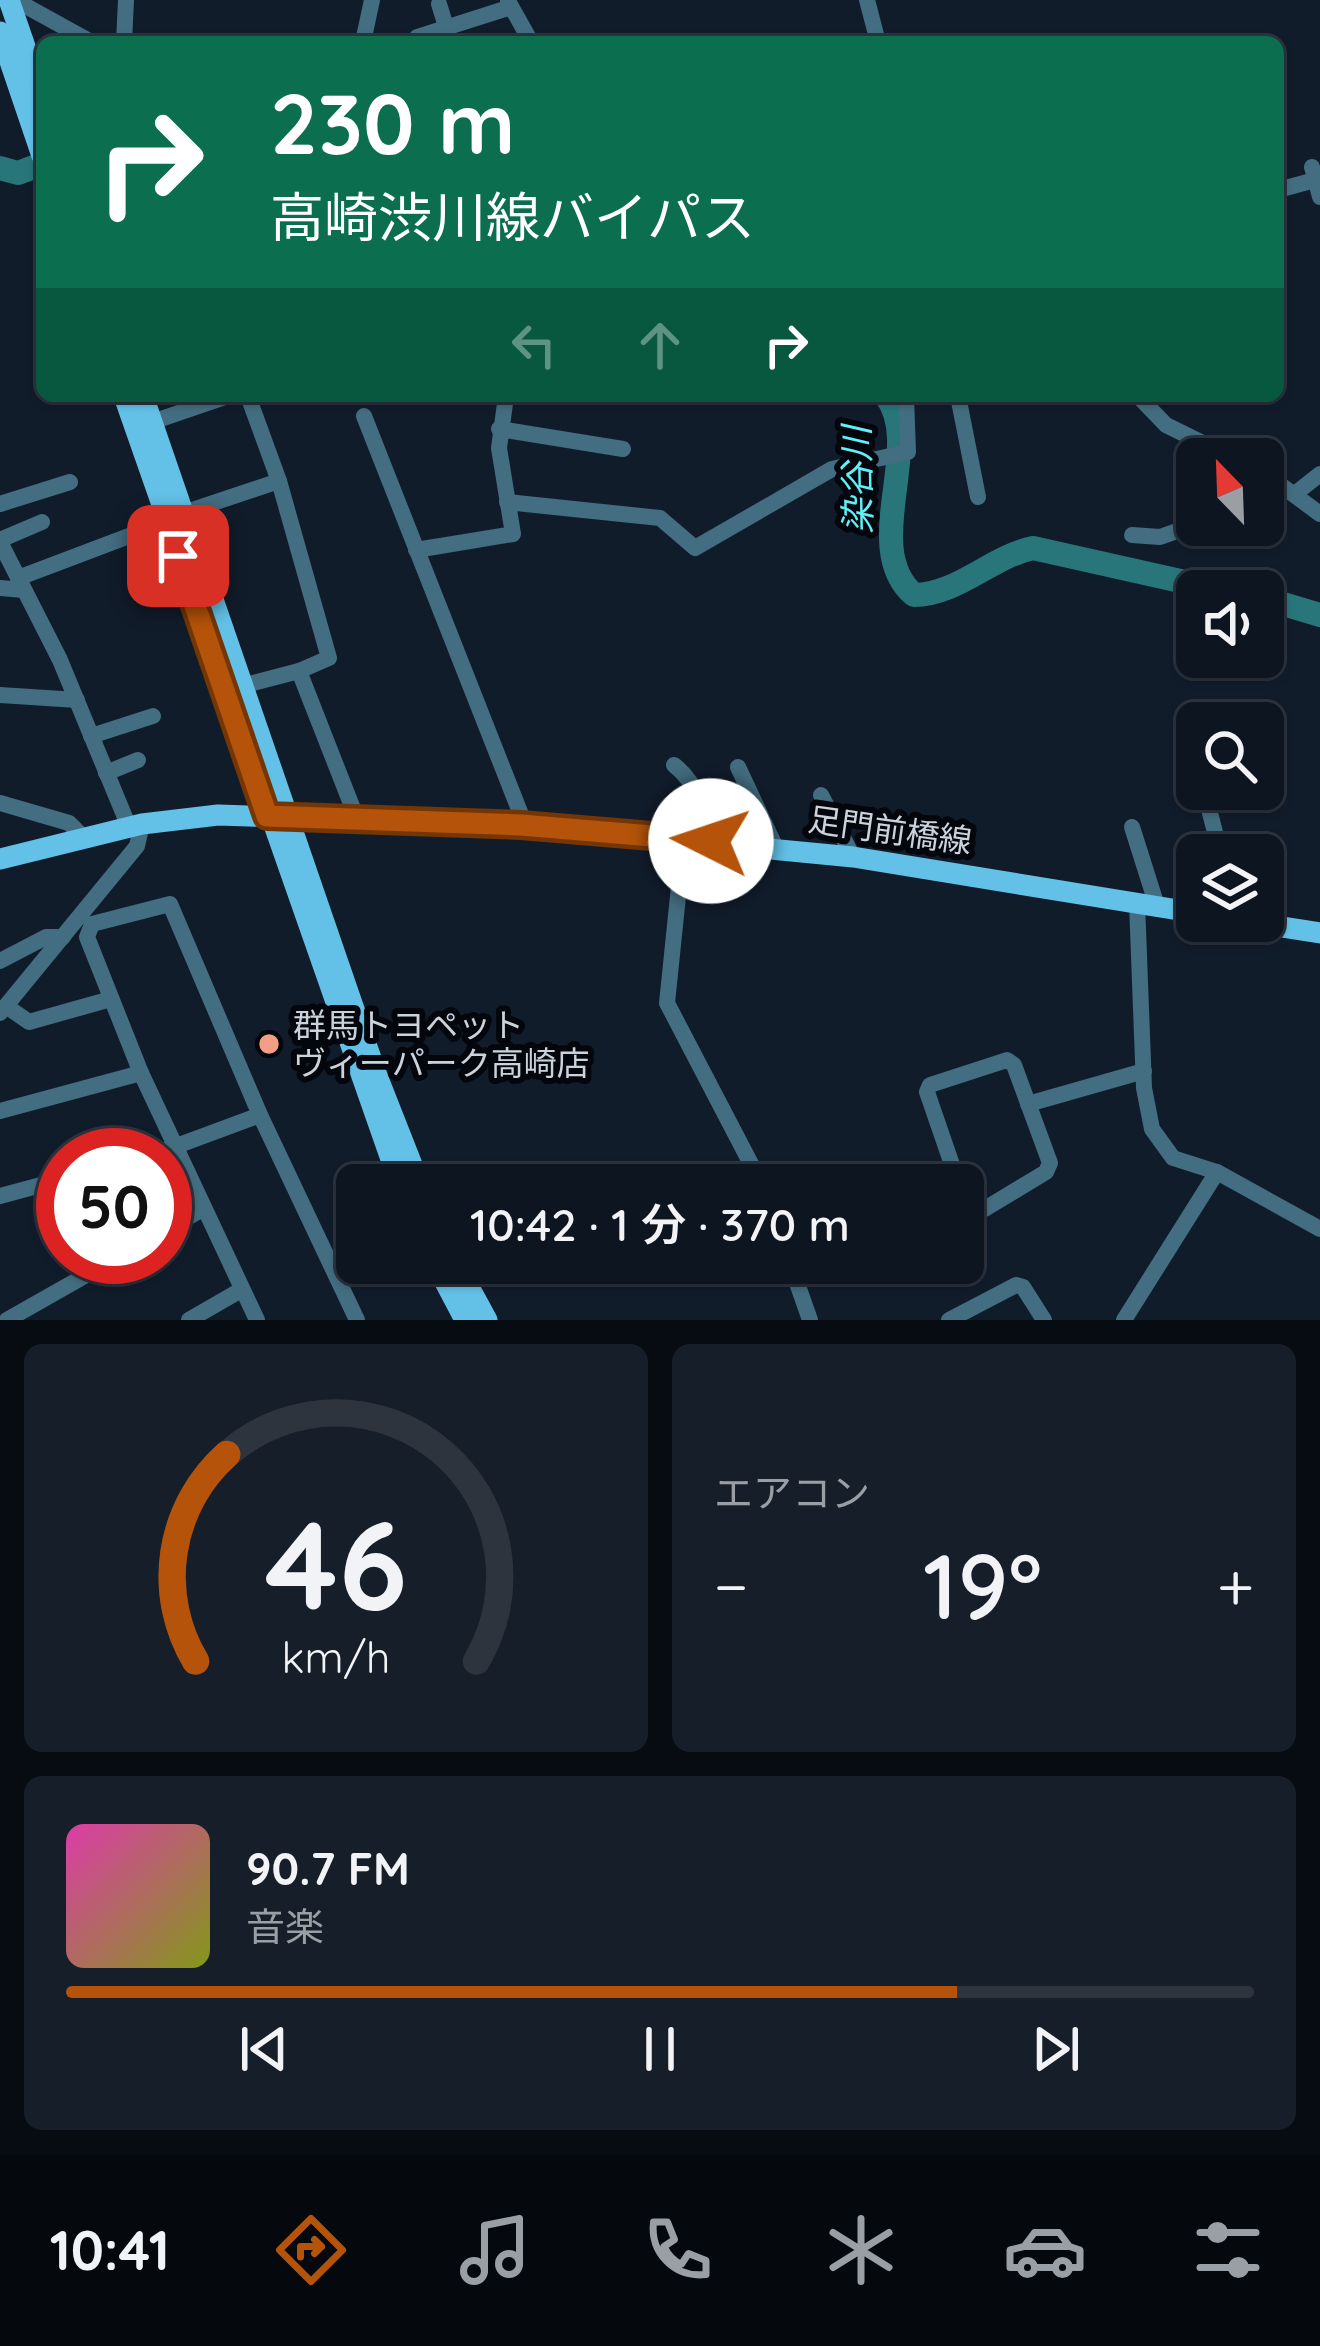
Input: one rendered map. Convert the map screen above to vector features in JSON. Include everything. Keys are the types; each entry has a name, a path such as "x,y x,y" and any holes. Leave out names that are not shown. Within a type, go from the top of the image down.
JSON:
{"main road":[{"path":"12,0 36,77"},
{"path":"0,32 36,139"},
{"path":"127,402 291,816 376,1073 412,1164"},
{"path":"145,402 175,518 267,816 392,1164"},
{"name":"足門前橋線","path":"0,859 136,825 218,815 521,825 853,857 1176,909"},
{"path":"1284,927 1320,933"},
{"path":"446,1284 465,1320"},
{"path":"468,1284 487,1320"}],"street":[{"path":"12,0 81,36"},
{"path":"124,36 126,0"},
{"path":"364,36 373,0"},
{"path":"867,0 876,36"},
{"path":"439,4 447,30"},
{"path":"421,36 510,4 528,36"},
{"path":"1284,189 1316,181"},
{"path":"152,422 210,402"},
{"path":"242,686 329,658 279,481 250,402"},
{"path":"416,550 512,534 499,429 505,402"},
{"path":"508,502 660,518 694,548 832,470 908,452 906,402"},
{"path":"959,402 978,497"},
{"path":"1144,402 1166,425 1192,438"},
{"path":"364,416 520,812 521,825"},
{"path":"499,429 623,449"},
{"path":"1296,494 1320,474"},
{"path":"0,588 21,584 175,518 279,481"},
{"path":"0,504 70,482"},
{"path":"1284,488 1320,514"},
{"path":"42,522 0,541 77,700 106,773 136,825 137,847 3,1009 29,1022 111,999"},
{"path":"1132,535 1160,537 1176,531"},
{"path":"298,671 357,820"},
{"path":"0,695 77,700"},
{"path":"91,736 154,716"},
{"path":"106,773 138,760"},
{"path":"674,765 711,825 711,841"},
{"path":"738,767 776,848"},
{"path":"821,795 853,857"},
{"path":"0,803 69,823 83,837"},
{"path":"1132,827 1147,904 1146,1111 1162,1146 1188,1167 1217,1172 1320,1229"},
{"path":"684,838 667,1003 751,1164"},
{"path":"163,1128 87,937 92,924 170,904 260,1115 357,1320"},
{"path":"0,961 35,941 63,937"},
{"path":"952,1164 927,1092 930,1085 1007,1060 1014,1064 1050,1163 1046,1172 984,1209"},
{"path":"1028,1104 1144,1071"},
{"path":"0,1111 141,1073"},
{"path":"192,1141 260,1115"},
{"path":"1124,1320 1217,1172"},
{"path":"0,1196 36,1186"},
{"path":"192,1191 257,1320"},
{"path":"192,1215 201,1210"},
{"path":"7,1320 70,1284"},
{"path":"797,1284 810,1320"},
{"path":"949,1320 1016,1285 1024,1287 1044,1320"},
{"path":"189,1320 242,1290"}],"waterway":[{"name":"染谷川","path":"0,168 18,173 36,166"},
{"name":"染谷川","path":"889,402 899,442 892,551 899,575 914,595 945,589 1033,548 1176,580"},
{"name":"染谷川","path":"1284,604 1320,615"}],"place":[{"name":"群馬トヨペット ヴィーパーク高崎店","path":"269,1044"}],"route":[{"path":"178,556 267,816 521,825 711,841"}]}
